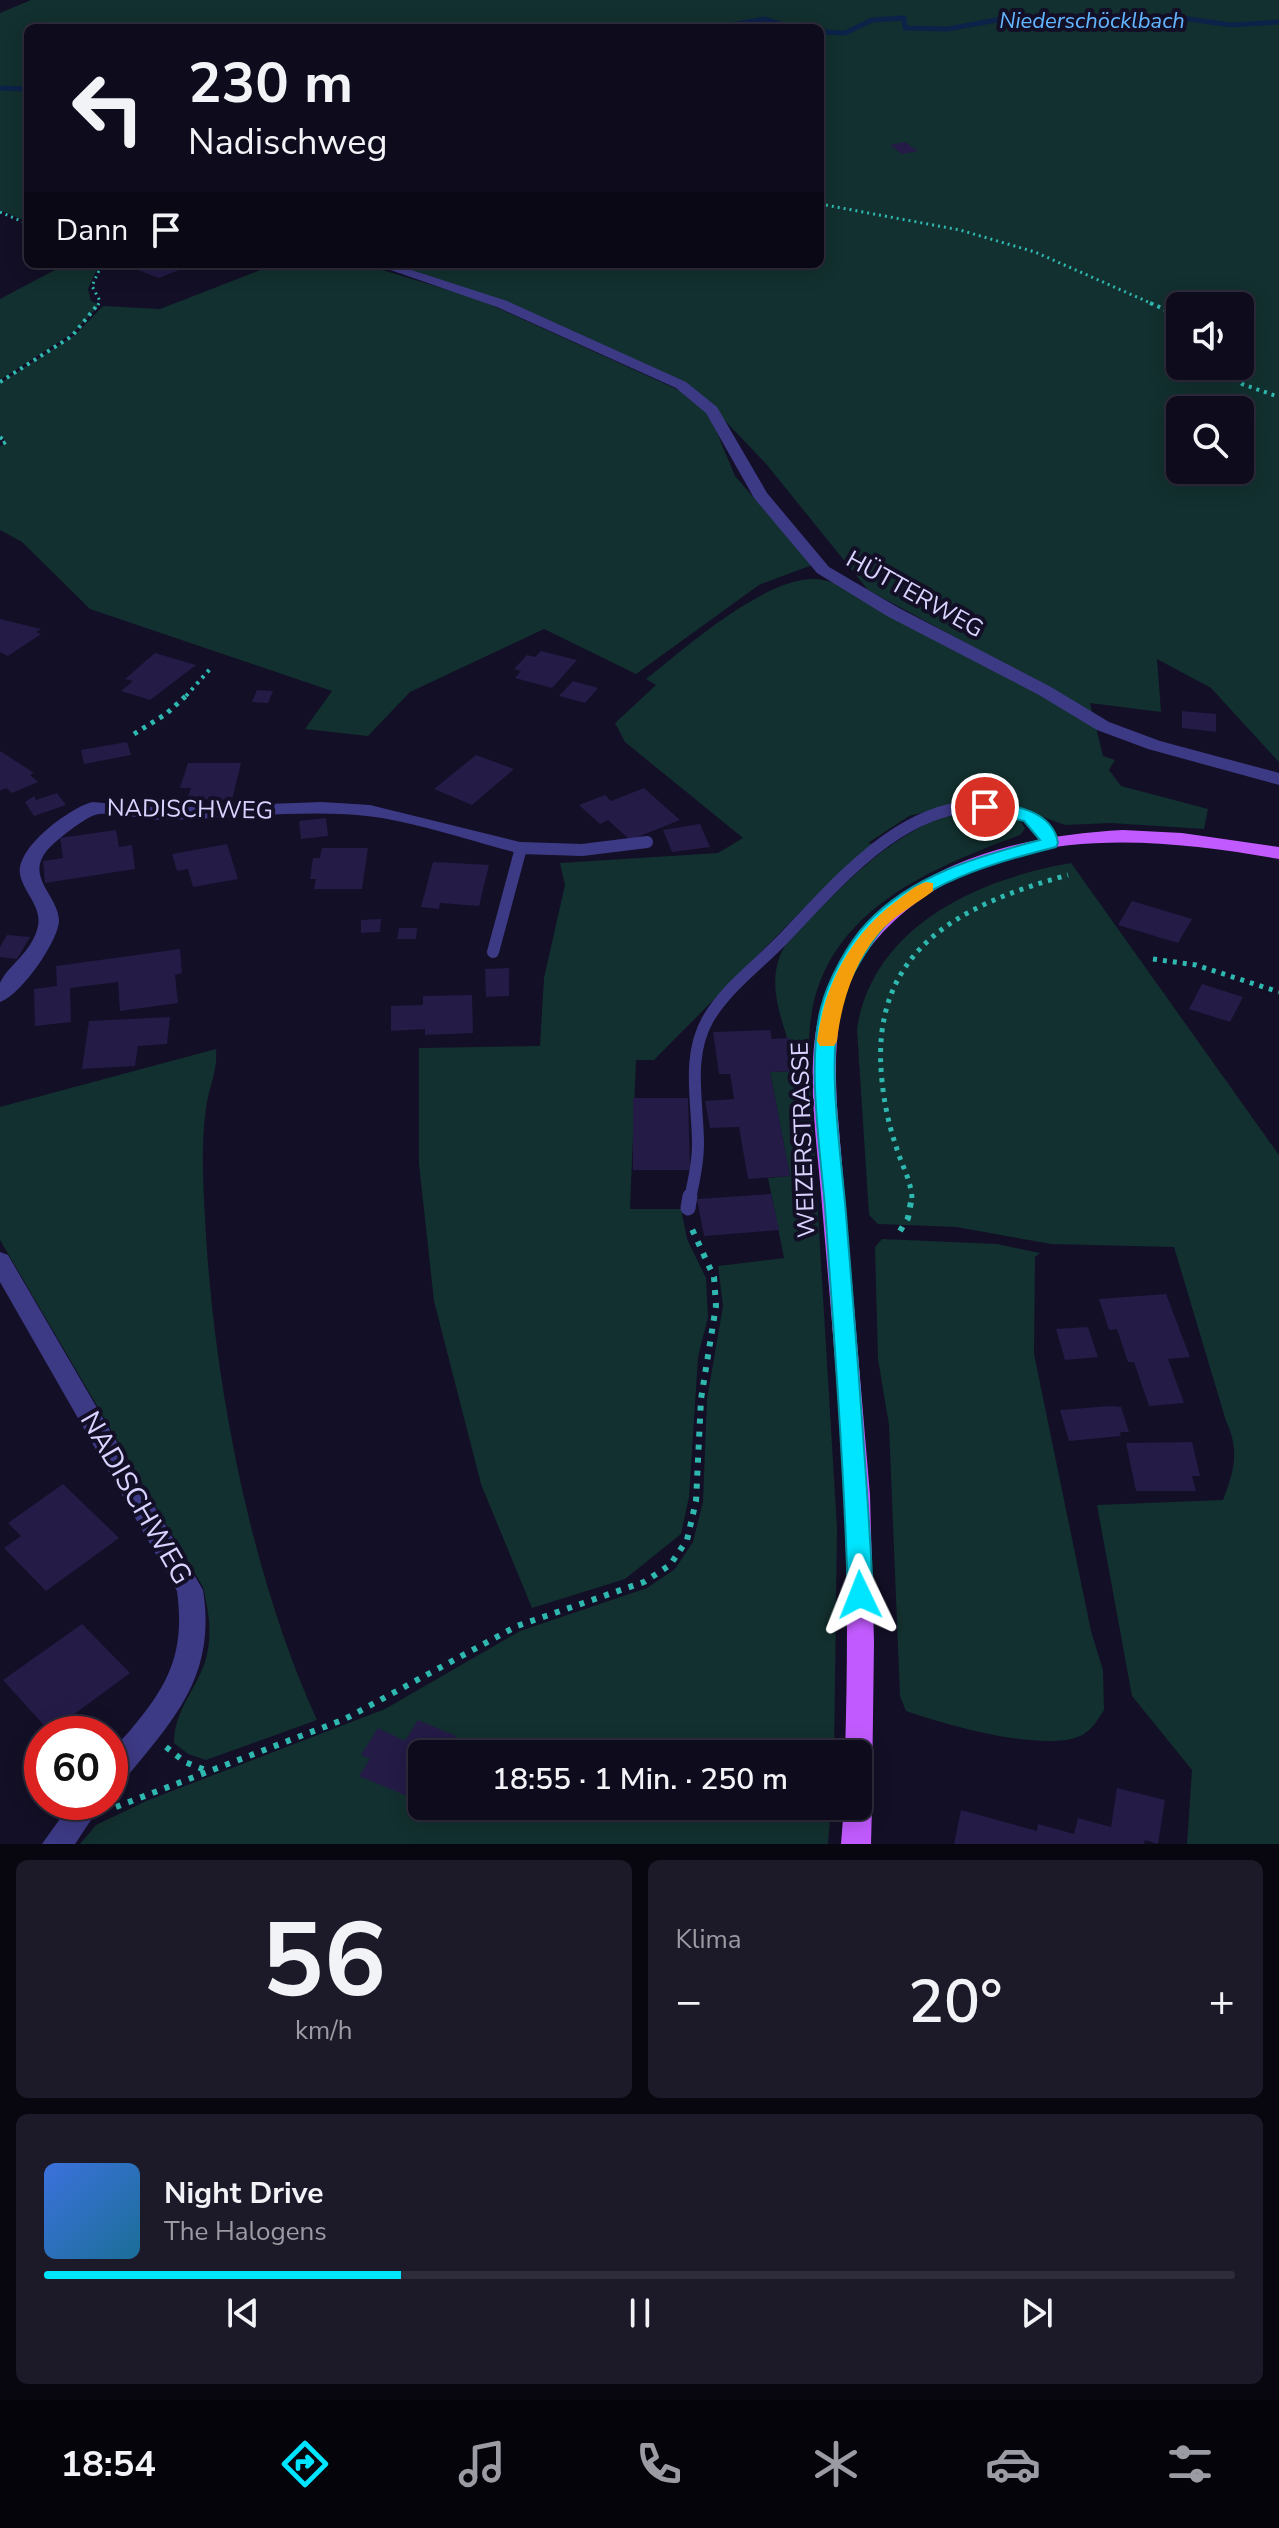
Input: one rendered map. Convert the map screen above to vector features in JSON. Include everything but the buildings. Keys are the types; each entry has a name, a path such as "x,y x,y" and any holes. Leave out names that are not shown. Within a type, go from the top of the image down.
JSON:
{"main road":[{"name":"WEIZERSTRASSE","path":"858,1740 859,1566 828,1116 827,1037 831,1008 842,977 873,927 911,896 978,861 1049,838 1146,836 1279,853"},
{"path":"856,1844 857,1820"}],"street":[{"name":"HÜTTERWEG","path":"392,268 502,304 681,385 712,410 760,495 823,570 893,612 1045,691 1103,726 1154,745 1279,779"},
{"name":"NADISCHWEG","path":"0,995 23,970 48,924 49,915 28,873 29,862 42,845 92,808 163,814 322,808 370,811 460,836 521,848"},
{"name":"NADISCHWEG","path":"0,1261 190,1590 197,1636 193,1655 183,1679 128,1754"},
{"path":"62,1837 75,1820"}],"lane":[{"path":"688,1208 698,1151 698,1043 701,1031 725,998 855,866 920,820 953,809 999,808 1023,813 1049,838"},
{"path":"493,952 521,848 582,850 647,842"}],"path":[{"path":"824,205 960,230 1035,252 1166,311"},
{"path":"0,212 24,222"},
{"path":"0,382 73,335 97,311 100,301 92,286 100,268"},
{"path":"1238,380 1279,397"},
{"path":"0,437 6,442 0,445"},
{"path":"134,734 156,724 175,708 210,669"},
{"path":"900,1231 911,1213 914,1192 893,1140 882,1071 888,1004 902,965 936,929 977,903 998,892 1068,875"},
{"path":"1153,959 1196,965 1279,992"},
{"path":"62,1837 206,1770 381,1702 517,1626 644,1582 670,1565 687,1540 696,1501 701,1399 716,1306 714,1277 692,1231 688,1208"},
{"path":"154,1721 170,1752 206,1770"}],"green space":[{"path":"31,0 1279,0 1279,762 1211,688 1157,659 1161,712 1090,703 1103,756 1115,760 1109,770 1121,786 1208,809 1204,829 1111,823 1065,825 1004,803 964,802 909,816 868,843 873,844 820,892 654,1060 636,1060 630,1209 681,1209 687,1239 706,1278 708,1317 698,1357 689,1497 681,1534 625,1579 532,1608 481,1484 434,1301 419,1164 419,1048 540,1046 544,978 565,885 560,863 718,853 743,838 625,742 615,723 656,685 646,679 706,631 779,587 802,580 823,580 874,600 965,651 966,643 868,590 767,465 709,404 589,343 397,268 824,268 824,24 24,24 24,220 0,210 0,13"},
{"path":"58,268 97,268 88,289 91,301 98,304 96,309 74,332 0,380 0,299"},
{"path":"266,268 376,268 478,299 683,392 708,411 735,476 812,565 759,585 636,674 544,629 410,692 368,736 305,729 332,691 90,609 22,542 0,530 0,446 7,442 0,435 0,383 76,334 103,306 160,309"},
{"path":"955,812 984,812 1014,817 1025,829 1020,835 950,863 916,881 885,901 857,925 835,953 818,987 810,1026 810,1081 837,1528 834,1740 408,1740 408,1820 830,1820 828,1844 80,1844 96,1825 106,1820 128,1820 128,1810 146,1801 385,1709 520,1631 647,1588 675,1569 693,1542 703,1502 707,1399 723,1306 718,1266 784,1258 768,1178 790,1176 770,1072 796,1071 778,1007 775,976 779,960 786,944 863,868 906,835"},
{"path":"1071,863 1279,1155 1279,1844 1187,1844 1192,1770 1132,1696 1097,1505 1223,1500 1230,1480 1234,1461 1233,1442 1174,1247 1051,1244 956,1227 878,1224 869,1215 857,1029 867,993 884,962 907,935 935,913 967,895 1001,881"},
{"path":"216,1049 216,1064 204,1121 203,1163 209,1280 216,1343 226,1409 254,1539 293,1663 317,1720 206,1760 188,1754 174,1743 177,1721 201,1672 209,1643 203,1587 0,1240 0,1107"},
{"path":"882,1239 997,1244 1040,1253 1035,1257 1034,1354 1091,1631 1103,1670 1104,1710 1084,1734 1068,1740 1022,1739 969,1730 906,1711 900,1696 889,1425 878,1359 875,1247"}],"waterway":[{"name":"Niederschöcklbach","path":"824,32 845,33 872,20 904,18 905,28 948,29 996,20 1175,17 1231,25 1279,22"},
{"name":"Niederschöcklbach","path":"737,24 764,19 780,24"},
{"name":"Niederschöcklbach","path":"0,88 24,89"}],"slow traffic":[{"path":"827,1041 831,1008 842,977 859,948 873,927 926,887"}],"route":[{"path":"860,1595 857,1495 828,1116 827,1037 831,1008 842,977 873,927 911,896 978,861 1049,843 1048,834 1039,823 1023,813 985,807"}]}
